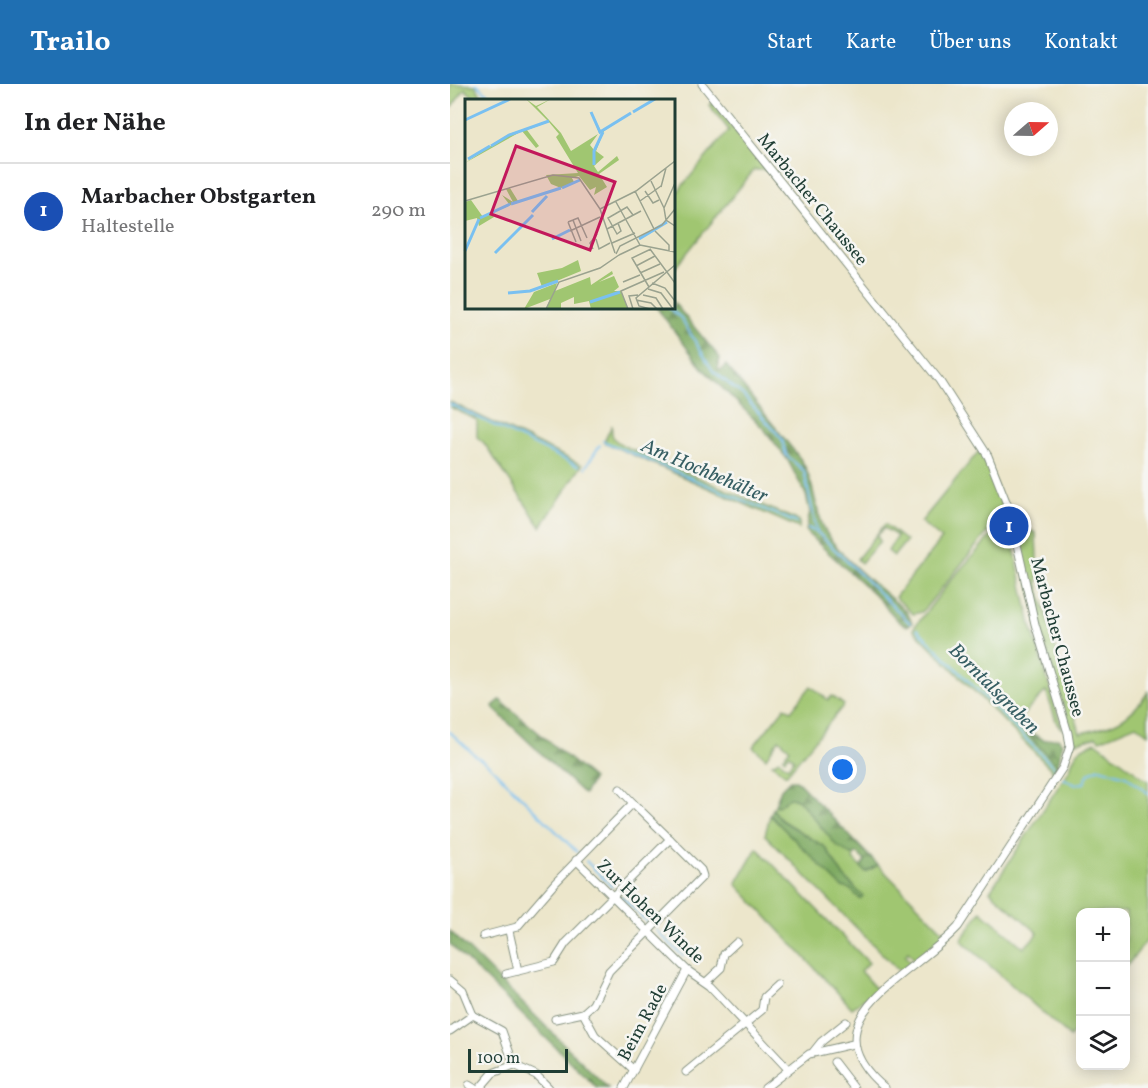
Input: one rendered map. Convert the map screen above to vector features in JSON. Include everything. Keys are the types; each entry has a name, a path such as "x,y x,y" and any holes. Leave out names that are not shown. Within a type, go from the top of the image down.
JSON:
{"street":[{"name":"Marbacher Chaussee","path":"702,84 939,380 988,456 1009,509 1035,624 1068,733 1070,746 1063,767 958,927 944,942 867,1007 854,1030 853,1044"},
{"path":"555,1019 583,1013 597,1000 609,971 703,876 701,870 620,789"},
{"path":"483,936 509,931 519,925 576,860 633,803"},
{"path":"506,974 554,962 566,943 670,839"},
{"name":"Zur Hohen Winde","path":"576,860 687,970 706,982 787,1068"},
{"path":"509,931 518,971"},
{"name":"Zur Hohen Winde","path":"706,982 721,968 724,954 737,942"},
{"name":"Beim Rade","path":"624,1088 687,970"},
{"path":"450,980 463,991 473,1015 502,1031 514,1065"},
{"path":"686,1072 762,1010 764,996 777,985"},
{"path":"583,1013 595,1035 634,1070"},
{"path":"450,1031 473,1015"},
{"path":"765,1088 787,1068 813,1052 821,1042 846,1022"},
{"path":"813,1052 853,1044 863,1067 885,1088"},
{"path":"834,1062 854,1088"},
{"path":"480,1088 493,1073 514,1065 536,1075 549,1088"}],"green space":[{"path":"450,84 476,85 483,99 475,99 465,89 450,110"},
{"path":"713,102 767,170 754,170 675,268 675,195 729,130 709,105"},
{"path":"675,304 720,358 718,370 722,370 726,365 802,461 810,478 821,522 831,540 862,573 907,612 912,623 907,626 899,622 876,596 809,535 806,530 810,512 806,495 787,459 764,429 702,368 658,309 675,309"},
{"path":"450,402 582,465 541,527 484,443 477,437 477,420 450,407"},
{"path":"612,425 614,439 626,447 799,521 799,528 604,442"},
{"path":"979,451 989,467 1005,511 922,612 913,614 895,597 942,539 921,522"},
{"path":"1015,518 1027,519 1029,530 1036,533 1038,585 1080,733 1119,721 1141,702 1148,692 1148,734 1136,725 1100,740 1096,737 1074,741 1038,623"},
{"path":"1006,519 1031,626 1063,730 1057,724 1046,691 1015,723 1058,766 1054,772 913,629 951,580"},
{"path":"885,524 906,541 894,556 888,551 897,536 884,528 877,536 880,541 861,563 857,559"},
{"path":"811,686 828,700 832,696 844,705 786,775 772,764 779,760 788,767 794,759 789,754 785,759 783,757 790,749 779,739 766,758 753,747 785,707 791,711"},
{"path":"500,700 593,779 584,794 495,710 493,706"},
{"path":"1027,734 1033,734 1044,740 1058,738 1062,743 1058,766"},
{"path":"1096,742 1148,781 1148,939 1130,962 1130,908 1076,908 1076,1029 1070,1037 961,940 981,911 1024,948 1038,933 990,891 1070,769 1076,754 1085,746"},
{"path":"790,780 796,780 878,865 866,872 861,867 865,861 858,854 851,855 836,845 798,799 789,798 778,806 775,805 781,789"},
{"path":"789,798 798,799 836,845 855,854 853,859 865,872 878,865 946,934 915,960 908,952 905,956 911,962 899,971 765,835 770,815 842,886 850,889 860,899 854,886 844,877 825,847 781,820 773,809 775,805 778,806"},
{"path":"773,809 781,820 825,847 844,877 863,896 860,899 850,889 842,887 770,815"},
{"path":"757,848 869,963 860,971 877,990 852,1008 736,884"},
{"path":"450,931 608,1088 597,1088 450,944"}],"waterway":[{"name":"Borntalsgraben","path":"477,84 493,99"},
{"name":"Borntalsgraben","path":"670,309 681,318 713,371 743,395 782,439 786,455 804,471 817,532 910,623"},
{"name":"Am Hochbehälter","path":"450,404 578,466"},
{"name":"Am Hochbehälter","path":"603,441 797,523"},
{"name":"Am Hochbehälter","path":"585,468 600,445"},
{"name":"Am Hochbehälter","path":"808,528 816,532"},
{"name":"Borntalsgraben","path":"917,629 1054,767"},
{"path":"450,732 489,765 577,852"},
{"name":"Borntalsgraben","path":"1063,778 1074,784 1084,783 1089,773 1100,768 1126,776 1148,793"},
{"path":"586,861 612,887"},
{"path":"621,896 647,922"},
{"path":"656,930 683,956"}],"place":[{"name":"Marbacher Obstgarten","path":"1009,526"}]}
